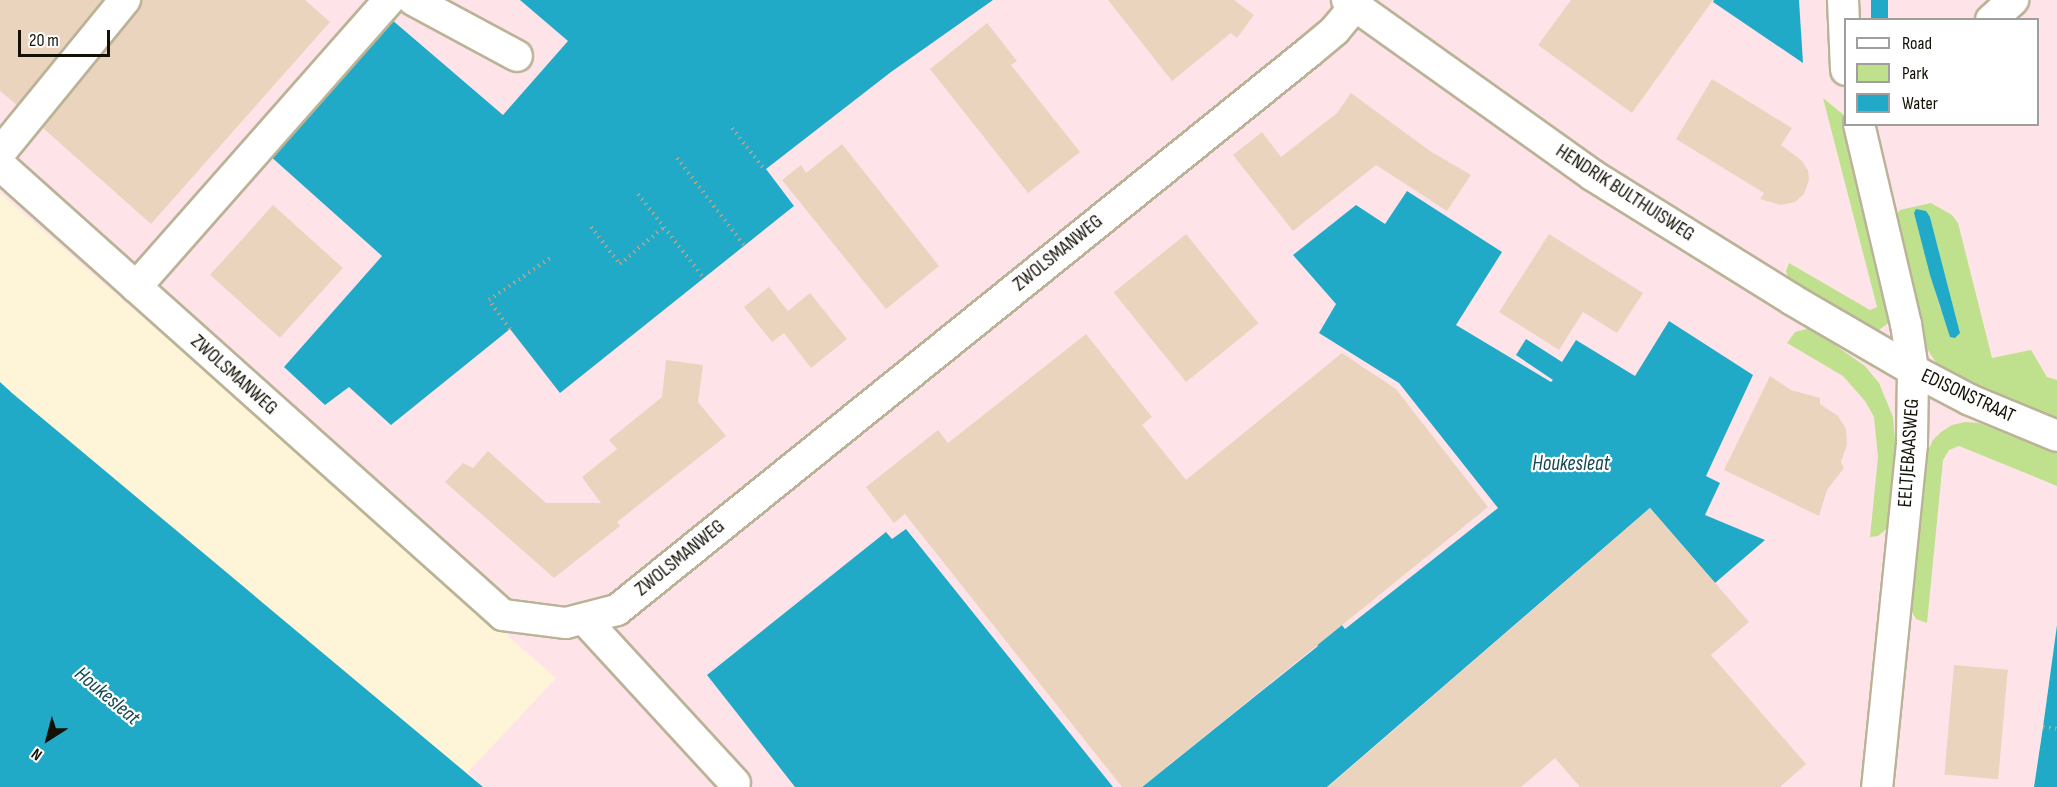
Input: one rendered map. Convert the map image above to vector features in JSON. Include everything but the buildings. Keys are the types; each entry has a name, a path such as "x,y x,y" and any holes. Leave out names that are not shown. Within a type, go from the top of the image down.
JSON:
{"street":[{"path":"0,153 125,0"},
{"path":"136,287 389,0"},
{"path":"413,0 517,56"},
{"path":"1843,0 1844,35"},
{"path":"1992,18 2013,0"},
{"name":"ZWOLSMANWEG","path":"0,165 502,615 566,623 617,610 1309,52 1335,30 1351,3"},
{"name":"HENDRIK BULTHUISWEG","path":"1351,3 1592,175 1791,299 1913,370"},
{"name":"EELTJEBAASWEG","path":"1862,127 1906,324 1913,370 1912,444 1877,787"},
{"name":"EDISONSTRAAT","path":"1913,370 1971,400 2057,436"},
{"path":"584,619 735,783"}],"path":[{"path":"732,128 765,170"},
{"path":"677,159 744,245"},
{"path":"639,194 703,277"},
{"path":"591,226 620,264 664,227"},
{"path":"510,329 489,300 550,258"},
{"path":"2043,727 2057,729"}],"shaded area":[{"path":"0,0 2057,0 2057,625 2034,787 483,787 468,772 556,678 0,193"}],"green space":[{"path":"1823,98 1844,115 1844,126 1847,126 1891,321 1879,330 1871,329 1789,280 1786,271 1789,263 1870,310 1877,307"},
{"path":"1931,203 1952,215 1958,223 1992,358 2031,350 2047,377 2057,380 2057,418 1949,375 1937,364 1921,335 1895,217 1900,210","holes":["1914,213 1930,217 1960,333 1940,308"]},
{"path":"1810,328 1865,366 1879,383 1893,417 1897,461 1890,526 1878,536 1870,537 1878,457 1874,417 1865,401 1843,376 1787,343 1795,332"},
{"path":"1965,422 1979,423 2057,453 2057,486 1959,446 1949,450 1943,460 1927,623 1916,619 1909,607 1924,459 1933,440 1941,432 1952,425"}],"water":[{"path":"520,0 993,0 891,72 766,169 794,206 560,393 510,329 391,425 349,387 325,405 284,367 382,256 269,155 391,19 503,115 568,41"},
{"path":"1714,0 1799,0 1803,63 1713,2"},
{"path":"1871,0 1888,0 1888,18 1871,18"},
{"name":"Houkesleat","path":"1407,191 1502,252 1456,325 1551,382 1553,380 1516,355 1526,339 1562,362 1576,340 1635,376 1669,321 1753,375 1706,476 1720,483 1705,515 1765,540 1715,583 1650,508 1327,787 1142,787 1318,646 1239,546 1263,526 1345,629 1498,508 1399,383 1319,333 1336,304 1293,255 1356,205 1385,224"},
{"path":"1916,209 1926,211 1930,217 1960,333 1955,338 1950,337 1930,275 1914,213"},
{"name":"Houkesleat","path":"0,382 12,393 483,787 0,787"},
{"path":"906,529 1113,787 795,787 707,675 886,532 892,539"},
{"path":"2057,625 2057,787 2034,787 2043,727"}]}
